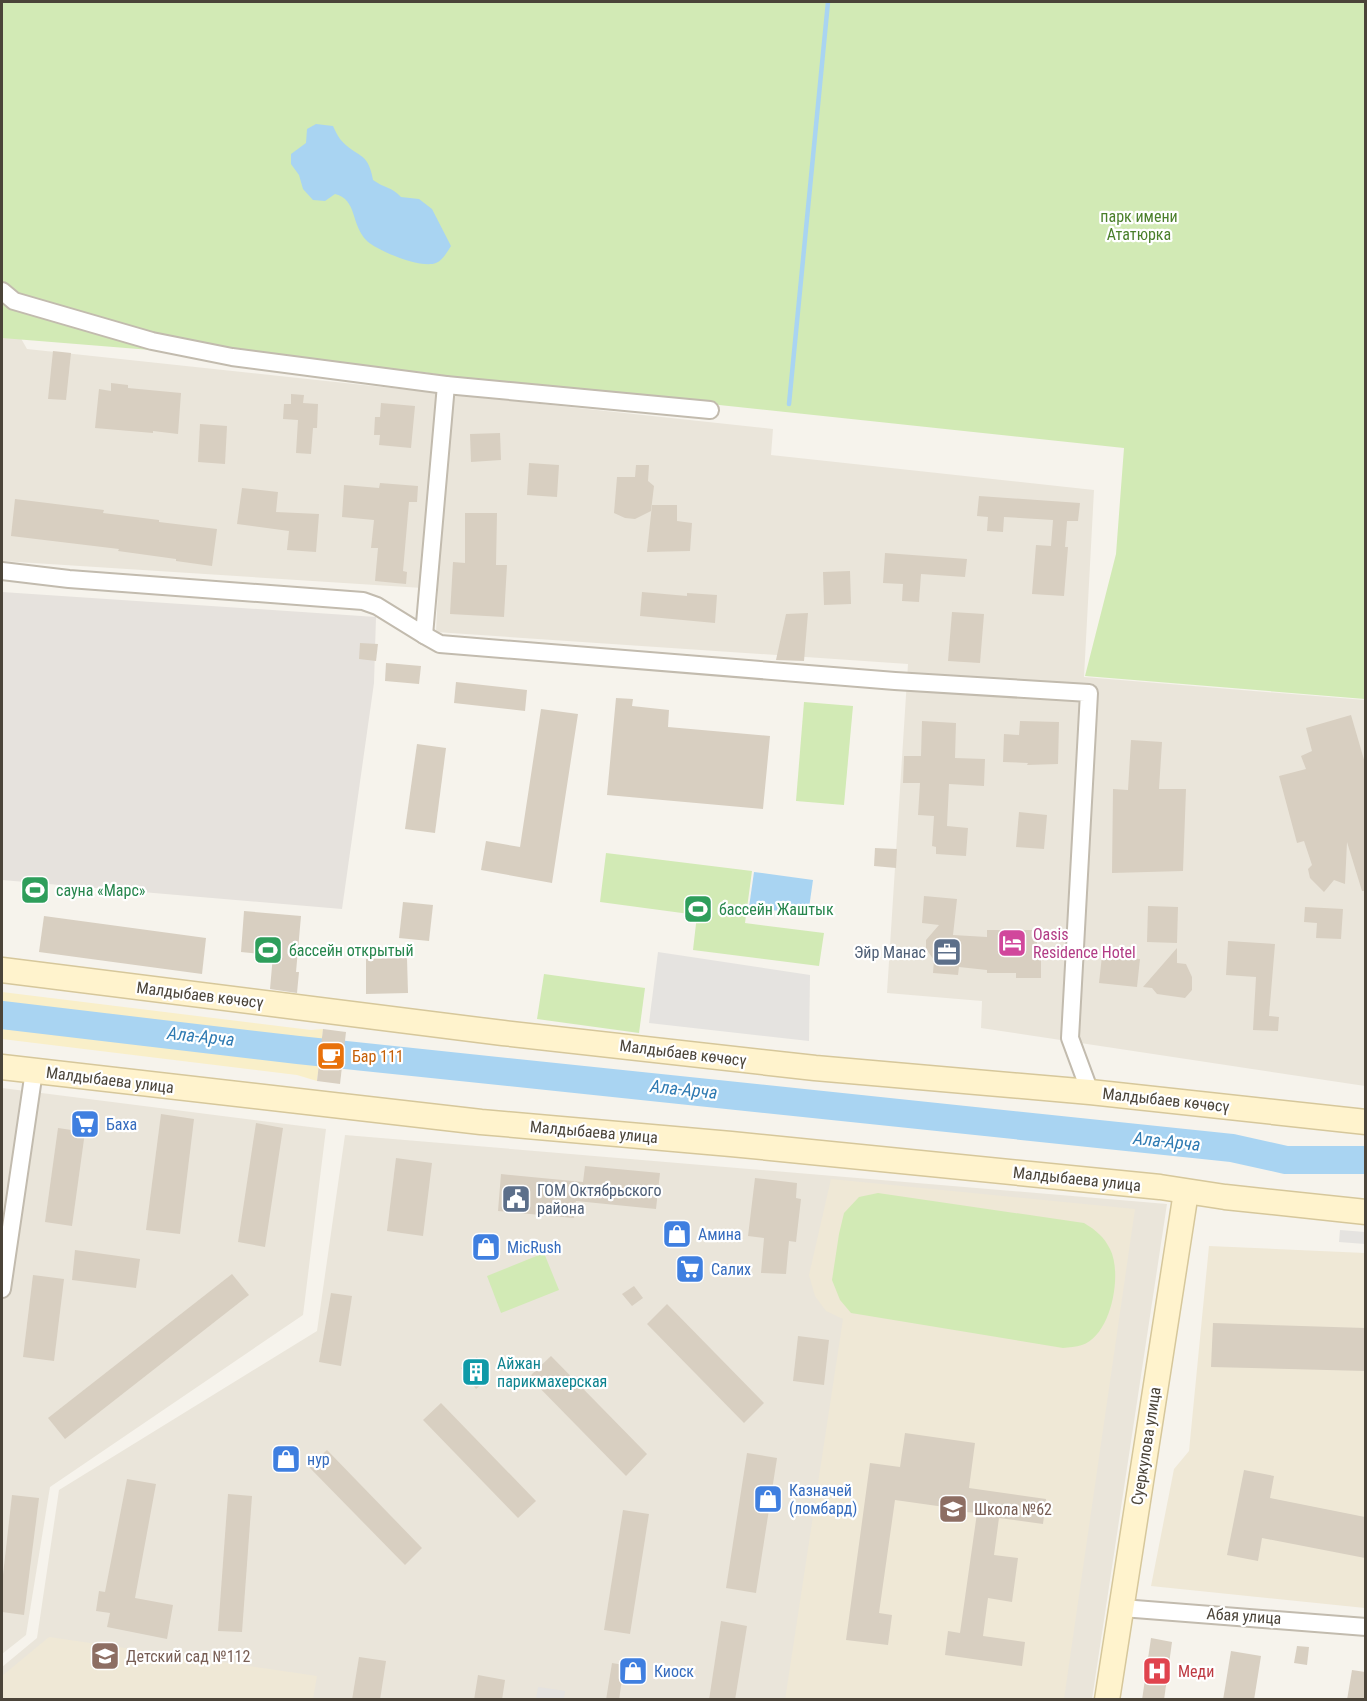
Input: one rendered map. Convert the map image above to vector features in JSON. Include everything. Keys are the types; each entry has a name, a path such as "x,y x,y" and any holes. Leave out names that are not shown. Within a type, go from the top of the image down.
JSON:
{"street":[{"path":"2,291 14,301 152,341 232,357 446,386 710,410"},
{"path":"424,635 446,386"},
{"path":"2,571 69,579 363,601 377,606 440,644 895,681 1089,693 1070,1038 1090,1092"},
{"name":"Малдыбаев көчөсү","path":"2,970 503,1033 804,1067 1090,1092 1365,1122"},
{"name":"Малдыбаева улица","path":"2,1067 491,1123 731,1144 1160,1187 1186,1192"},
{"path":"2,1289 34,1071"},
{"path":"1186,1192 1365,1212"},
{"name":"Суеркулова улица","path":"1107,1700 1186,1192"},
{"name":"Абая улица","path":"1122,1608 1365,1627"}],"shaded area":[{"path":"2,305 27,349 773,429 771,455 1094,490 1084,677 1365,700 1365,1086 981,1028 982,1001 887,993 908,664 436,632 438,589 2,561"},
{"path":"2,592 376,617 374,683 342,909 2,880"},
{"path":"658,952 810,975 809,1041 649,1023"},
{"path":"2,1088 326,1129 303,1315 50,1487 26,1635 2,1654"},
{"path":"345,1135 1167,1204 1092,1699 2,1700 2,1667 37,1638 59,1490 317,1331"},
{"name":"Школа №62","path":"831,1179 1135,1209 1064,1699 785,1700 843,1319 826,1311 815,1296 809,1275"},
{"path":"1340,1230 1365,1232 1365,1244 1339,1242"},
{"path":"1209,1246 1365,1253 1365,1608 1151,1586 1174,1469 1189,1451"},
{"name":"Детский сад №112","path":"49,1637 317,1676 313,1699 2,1699 2,1676"},
{"path":"538,1687 565,1691 564,1699 536,1699"}],"green space":[{"name":"парк имени Ататюрка","path":"2,2 1365,2 1365,699 1085,676 1116,554 1124,448 422,372 2,338"},
{"path":"804,702 853,706 844,805 796,801"},
{"name":"бассейн Жаштык","path":"606,853 752,871 745,923 824,933 819,966 693,950 697,915 600,902"},
{"path":"544,974 645,988 639,1033 537,1019"},
{"path":"878,1193 1084,1223 1105,1241 1114,1260 1112,1303 1100,1330 1082,1345 1063,1348 851,1313 840,1300 832,1280 839,1234 844,1213 859,1197"},
{"path":"544,1253 559,1290 501,1313 487,1276"}],"sand":[{"path":"2,992 311,1030 323,1029 317,1081 297,1075 2,1039"}],"water":[{"path":"316,124 333,126 340,139 365,159 373,180 401,197 419,199 432,209 451,246 441,260 436,263 420,264 390,254 367,241 358,227 351,207 342,197 335,194 325,201 313,200 303,189 299,175 291,164 291,154 306,143 307,129"},
{"path":"754,872 813,880 808,915 749,907"}],"building":[{"path":"53,351 71,353 66,400 48,399"},
{"path":"111,383 128,385 128,388 181,393 178,434 95,428 99,389 111,391"},
{"path":"291,394 304,395 303,403 318,404 317,428 313,428 311,454 296,453 298,420 283,419 284,404 291,404"},
{"path":"381,403 415,406 411,448 379,445 380,435 374,435 375,417 380,417"},
{"path":"200,424 227,426 225,464 198,462"},
{"path":"500,433 501,460 471,462 470,434"},
{"path":"529,463 559,465 557,497 527,495"},
{"path":"636,465 649,465 648,481 654,486 651,511 635,519 625,518 614,513 617,477 635,477"},
{"path":"380,483 418,486 417,502 409,502 403,571 407,572 406,584 375,581 378,548 371,548 374,520 342,517 344,485 379,488"},
{"path":"242,488 278,492 276,512 319,514 316,552 287,550 289,531 237,524"},
{"path":"979,496 1080,503 1078,521 1067,521 1065,547 1068,547 1064,596 1032,594 1036,545 1051,546 1053,520 1004,517 1003,532 987,531 988,517 977,516"},
{"path":"15,499 104,510 103,513 217,529 212,566 118,551 119,549 11,536"},
{"path":"652,505 677,505 677,521 692,523 690,551 647,552"},
{"path":"465,513 497,513 496,565 507,565 504,617 450,614 453,562 465,563"},
{"path":"885,553 967,559 965,577 921,574 919,602 902,601 903,584 883,583"},
{"path":"850,571 851,604 824,605 823,572"},
{"path":"642,592 687,596 687,593 717,595 715,623 640,616"},
{"path":"952,612 984,614 980,663 948,661"},
{"path":"808,613 804,661 776,660 786,614"},
{"path":"360,643 378,644 376,661 359,659"},
{"path":"386,663 421,666 419,684 385,681"},
{"path":"456,682 527,690 525,711 454,703"},
{"path":"616,698 633,699 632,706 669,710 668,727 770,736 763,809 607,795"},
{"path":"541,709 578,714 552,883 481,870 486,841 520,847"},
{"path":"1351,715 1365,763 1365,891 1362,891 1347,842 1345,884 1334,880 1324,892 1310,878 1308,869 1312,865 1304,841 1297,843 1279,776 1306,769 1301,756 1312,751 1306,728"},
{"path":"922,721 956,723 955,758 985,759 984,786 949,784 947,826 968,828 966,856 936,854 936,847 932,846 934,816 918,815 920,783 903,783 904,756 921,756"},
{"path":"1020,721 1059,722 1058,764 1027,765 1028,763 1003,762 1004,734 1019,735"},
{"path":"1131,740 1162,742 1159,789 1186,789 1183,871 1112,873 1113,789 1128,790"},
{"path":"417,744 446,748 435,833 405,829"},
{"path":"1019,812 1047,815 1044,849 1016,847"},
{"path":"875,848 897,849 896,868 874,866"},
{"path":"924,896 957,899 953,935 987,937 987,930 1037,930 1037,956 1041,956 1041,978 1016,978 1016,973 987,973 987,970 959,967 958,975 933,973 934,960 926,949 926,940 939,925 922,923"},
{"path":"403,902 433,905 429,941 399,938"},
{"path":"1148,906 1178,907 1177,943 1147,942"},
{"path":"1305,907 1343,909 1341,939 1316,938 1317,923 1304,922"},
{"path":"244,911 301,916 296,972 299,972 297,993 270,989 273,955 241,952"},
{"path":"44,916 206,938 202,974 39,952"},
{"path":"1228,941 1275,944 1269,1016 1279,1017 1278,1031 1253,1030 1256,977 1226,975"},
{"path":"1177,948 1177,963 1186,964 1192,977 1192,990 1185,998 1157,994 1152,988 1143,987"},
{"path":"1102,956 1140,959 1137,987 1099,983"},
{"path":"407,958 408,993 366,994 366,959"},
{"name":"Бар 111","path":"323,1029 346,1032 340,1084 317,1081"},
{"path":"161,1114 194,1119 180,1234 146,1230"},
{"path":"256,1123 283,1128 265,1247 238,1242"},
{"path":"58,1128 85,1132 72,1226 45,1222"},
{"path":"396,1158 432,1163 423,1236 387,1231"},
{"path":"585,1166 660,1173 656,1209 576,1201 574,1218 498,1211 501,1174 583,1182"},
{"path":"755,1178 797,1183 796,1198 801,1199 796,1242 789,1241 786,1274 761,1273 764,1238 748,1236"},
{"name":"Амина","path":"669,1226 686,1227 684,1243 668,1242"},
{"path":"75,1250 140,1259 136,1288 72,1280"},
{"path":"232,1274 249,1295 65,1439 48,1418"},
{"path":"33,1275 64,1279 54,1361 23,1357"},
{"path":"634,1286 643,1298 632,1306 622,1294"},
{"path":"331,1293 352,1296 341,1366 319,1362"},
{"path":"667,1304 764,1403 744,1423 647,1324"},
{"path":"1213,1323 1365,1328 1365,1371 1211,1367"},
{"path":"798,1336 829,1340 824,1385 793,1381"},
{"path":"551,1356 647,1454 626,1476 529,1377"},
{"name":"Айжан парикмахерская","path":"477,1357 490,1377 476,1389 461,1368"},
{"path":"441,1403 536,1501 518,1518 423,1420"},
{"path":"905,1433 975,1443 969,1488 1046,1499 1043,1524 999,1518 994,1555 1018,1558 1012,1602 988,1598 983,1636 1025,1642 1022,1666 945,1655 948,1631 960,1633 977,1513 966,1512 966,1510 895,1500 879,1613 892,1615 888,1645 846,1640 870,1463 900,1467"},
{"path":"327,1450 422,1548 405,1565 309,1467"},
{"path":"747,1453 777,1458 756,1593 726,1588"},
{"path":"1244,1470 1274,1476 1270,1498 1365,1517 1365,1558 1262,1538 1258,1561 1227,1555"},
{"path":"127,1479 156,1484 135,1598 173,1605 167,1639 107,1627 110,1613 96,1611 99,1591 105,1592"},
{"path":"228,1494 252,1496 242,1632 218,1631"},
{"path":"12,1495 39,1498 24,1615 2,1612 2,1584"},
{"path":"623,1510 649,1514 630,1634 604,1630"},
{"path":"721,1621 747,1626 735,1700 709,1700"},
{"name":"Меди","path":"1151,1638 1172,1642 1164,1700 1142,1700"},
{"path":"1297,1646 1309,1647 1307,1665 1294,1663"},
{"path":"1231,1651 1261,1656 1254,1700 1223,1700"},
{"path":"359,1657 386,1661 380,1700 352,1700"},
{"path":"612,1663 624,1665 619,1700 606,1700"},
{"path":"1352,1670 1365,1672 1365,1700 1347,1700"},
{"path":"478,1675 505,1680 502,1700 474,1700"}],"waterway":[{"path":"789,404 828,2"},
{"name":"Ала-Арча","path":"2,1015 298,1050 1232,1148 1286,1160 1366,1160"}],"place":[{"name":"сауна «Марс»","path":"35,890"},
{"name":"бассейн Жаштык","path":"698,909"},
{"name":"Oasis Residence Hotel","path":"1012,943"},
{"name":"бассейн открытый","path":"268,950"},
{"name":"Эйр Манас","path":"947,952"},
{"name":"Бар 111","path":"331,1056"},
{"name":"Баха","path":"85,1124"},
{"name":"ГОМ Октябрьского района","path":"516,1199"},
{"name":"Амина","path":"677,1234"},
{"name":"MicRush","path":"486,1247"},
{"name":"Салих","path":"690,1269"},
{"name":"Айжан парикмахерская","path":"476,1372"},
{"name":"нур","path":"286,1459"},
{"name":"Казначей (ломбард)","path":"768,1499"},
{"name":"Школа №62","path":"953,1509"},
{"name":"Детский сад №112","path":"105,1656"},
{"name":"Киоск","path":"633,1671"},
{"name":"Меди","path":"1157,1671"}]}
